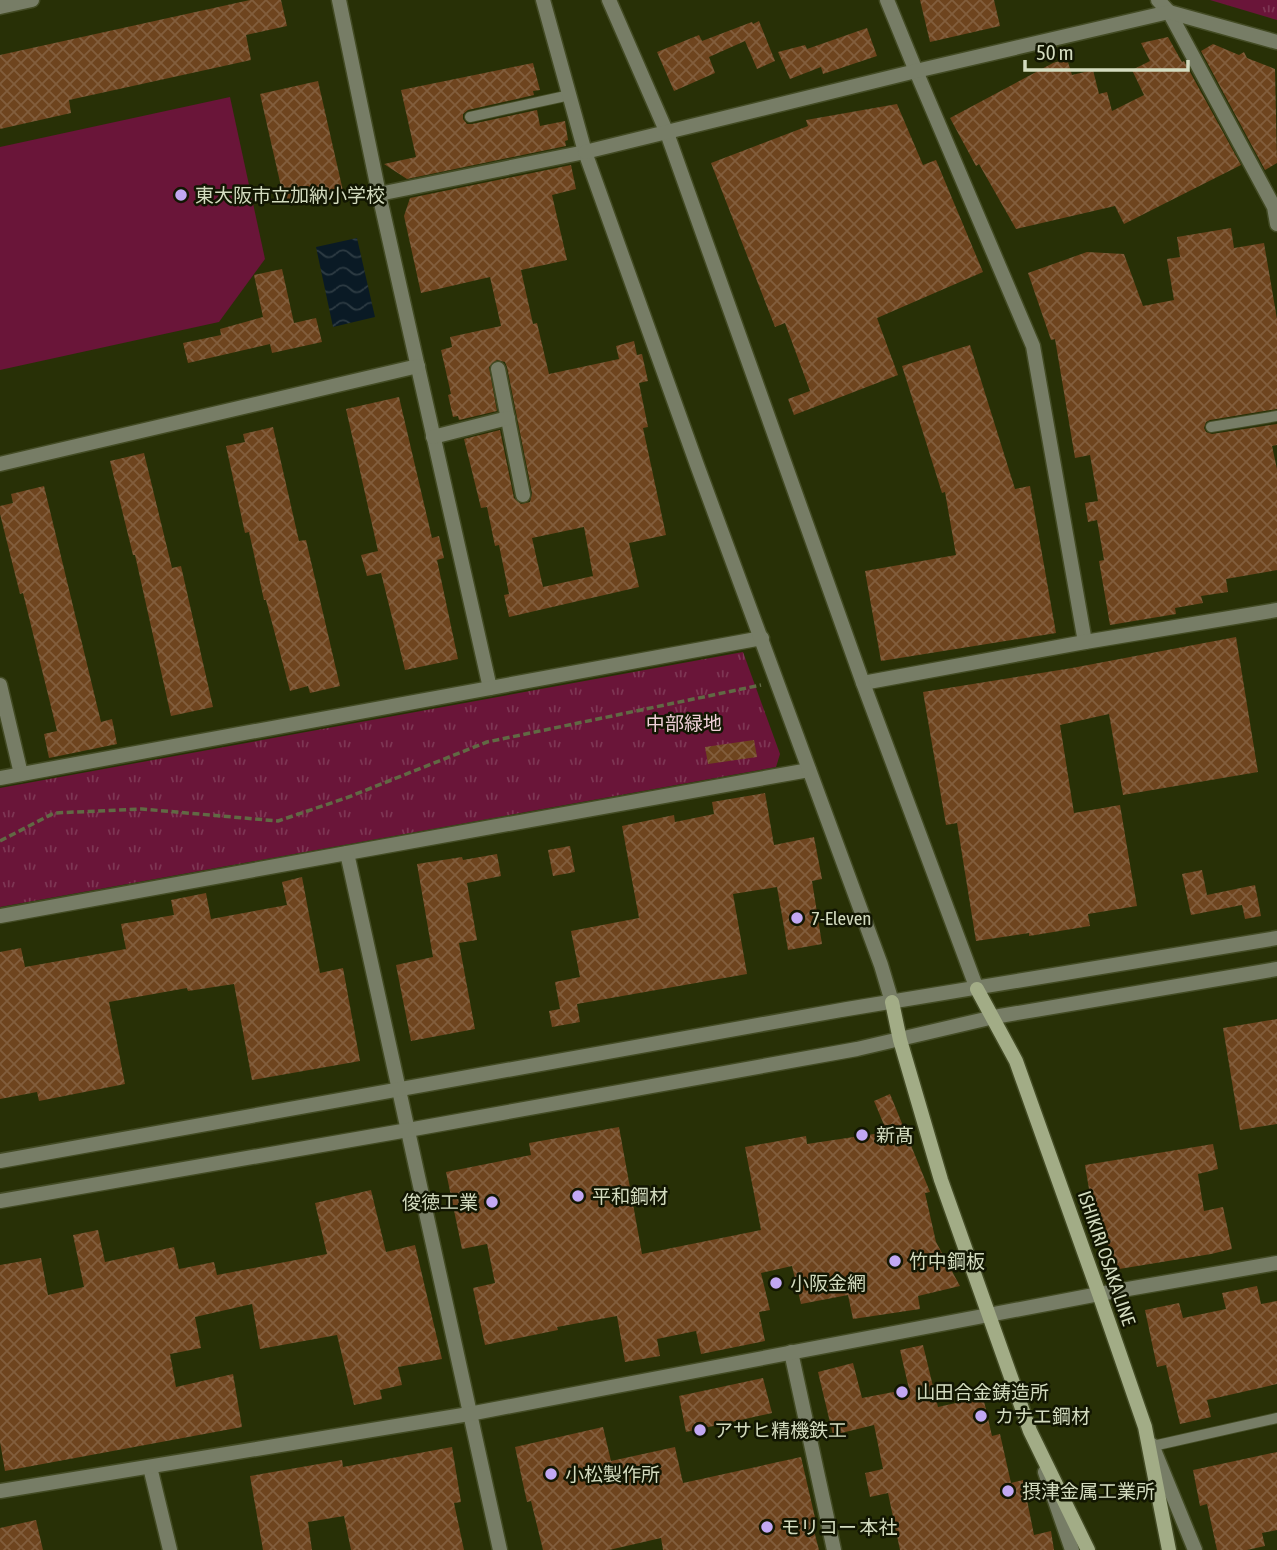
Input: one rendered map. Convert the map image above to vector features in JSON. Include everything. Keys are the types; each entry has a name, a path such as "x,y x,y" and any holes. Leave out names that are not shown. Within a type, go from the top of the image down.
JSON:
{"main road":[{"name":"ISHIKIRI OSAKA LINE","path":"977,989 1016,1061 1145,1427 1169,1550"},
{"path":"892,1002 900,1040 941,1180 989,1316 1030,1430 1088,1550"}],"street":[{"path":"0,7 32,0"},
{"path":"340,0 379,194 490,688"},
{"path":"543,0 585,152 881,965 892,1002"},
{"path":"609,0 667,133 863,683 977,989"},
{"path":"887,0 1033,346 1084,642"},
{"path":"1158,0 1169,12 1274,207 1277,224"},
{"path":"379,194 585,152 1169,12 1277,43"},
{"path":"0,464 418,366"},
{"path":"498,369 523,495"},
{"path":"433,437 508,418"},
{"path":"863,683 1277,610"},
{"path":"0,778 762,639"},
{"path":"0,685 21,774"},
{"path":"0,916 809,770"},
{"path":"347,853 500,1550"},
{"path":"0,1161 398,1088 1277,938"},
{"path":"0,1201 900,1040 994,1017 1277,969"},
{"path":"0,1491 469,1414 1099,1293 1277,1263"},
{"path":"791,1352 834,1550"},
{"path":"1145,1427 1195,1550"},
{"path":"1030,1430 1072,1550"},
{"path":"150,1466 170,1550"}],"lane":[{"path":"470,117 570,95"},
{"path":"1210,428 1277,416"},
{"path":"1153,1446 1277,1418"}],"path":[{"path":"0,841 54,813 142,809 278,821 346,798 487,741 777,682"}],"green space":[{"path":"1210,0 1277,0 1277,20"},
{"path":"230,97 265,259 219,322 0,370 0,147"},
{"name":"中部緑地","path":"743,652 780,754 776,767 0,907 0,788"}],"water":[{"path":"357,238 375,317 333,327 316,247"}],"building":[{"path":"250,0 281,0 287,26 246,35 251,60 69,100 71,113 0,129 0,55"},
{"path":"920,0 994,0 1000,26 930,42"},
{"path":"759,21 775,61 757,69 745,41 709,57 715,73 674,91 657,52 699,35 702,41"},
{"path":"867,28 877,56 823,74 821,67 790,79 778,52 805,45 807,49"},
{"path":"1168,37 1241,165 1124,224 1115,206 1016,229 979,164 976,166 950,118 1053,63 1067,59 1072,75 1093,70 1099,94 1107,92 1112,111 1144,95 1132,70 1150,61 1141,43"},
{"path":"1213,44 1239,55 1244,52 1247,58 1275,69 1277,163 1265,170 1201,51"},
{"path":"533,63 540,90 533,91 534,95 468,110 463,114 463,119 467,124 472,124 537,110 540,126 565,121 568,140 565,141 566,146 407,179 384,164 416,157 401,90"},
{"path":"318,81 343,191 285,204 260,94"},
{"path":"897,104 923,165 936,160 983,272 877,318 898,375 794,415 788,399 810,391 785,323 775,327 711,163 808,126 806,120"},
{"path":"571,165 576,189 552,195 567,260 521,270 533,324 537,323 549,374 619,359 616,346 634,341 637,355 642,354 648,381 639,383 648,427 643,428 666,535 629,543 639,587 509,617 504,595 509,594 499,545 495,546 487,507 481,508 464,439 500,430 514,498 521,504 530,502 532,493 507,367 505,362 497,360 489,367 497,411 459,420 458,416 453,417 441,350 452,347 450,337 501,326 490,277 421,293 404,216 410,198","holes":["584,527 593,576 543,587 532,538"]},
{"path":"1231,228 1234,248 1264,243 1277,319 1277,409 1210,420 1204,428 1212,434 1277,424 1277,445 1272,446 1277,469 1277,570 1226,579 1228,592 1201,596 1203,603 1175,608 1176,614 1110,625 1099,561 1104,560 1097,520 1088,522 1085,503 1098,501 1090,455 1075,458 1055,339 1051,340 1028,273 1087,252 1124,254 1143,306 1174,300 1167,259 1180,257 1177,237"},
{"path":"282,269 294,323 316,318 322,342 272,353 270,344 188,363 183,343 221,335 220,329 263,317 254,275"},
{"path":"970,345 1015,489 1030,486 1056,633 881,661 865,571 956,555 945,492 942,493 902,366"},
{"path":"399,397 432,538 439,536 444,558 437,560 458,659 405,670 381,573 367,576 361,555 378,551 346,409"},
{"path":"273,427 299,541 306,540 340,686 310,693 308,686 290,691 264,600 249,532 245,533 226,446 245,442 243,434"},
{"path":"144,453 172,568 181,566 213,707 171,716 135,555 110,461"},
{"path":"44,486 101,722 112,719 117,744 49,758 44,734 57,731 23,593 20,594 0,514 0,506 13,503 11,494"},
{"path":"1236,637 1258,772 1123,795 1109,714 1060,725 1074,813 1120,805 1137,906 1088,914 1090,926 976,941 957,823 946,825 923,692 1072,668"},
{"path":"754,740 757,757 708,764 705,747"},
{"path":"765,793 774,845 814,837 822,879 812,881 822,944 788,950 777,887 733,894 747,974 577,1004 580,1022 552,1027 549,1011 560,1009 555,982 580,977 571,931 639,918 622,826 674,815 675,822 714,814 712,802"},
{"path":"570,846 575,872 553,876 548,850"},
{"path":"497,854 501,876 467,883 477,940 459,943 475,1029 411,1041 396,965 433,957 417,864"},
{"path":"1202,870 1207,895 1255,885 1261,916 1245,919 1242,905 1191,915 1182,874"},
{"path":"302,877 320,973 343,968 360,1061 252,1080 234,984 188,991 187,988 109,1002 125,1084 39,1101 37,1092 0,1099 0,952 21,948 25,967 126,949 121,924 174,915 171,900 206,893 211,919 287,905 282,882"},
{"path":"1277,1019 1277,1124 1240,1130 1223,1028"},
{"path":"890,1094 930,1192 925,1193 936,1242 960,1286 918,1296 920,1309 853,1319 848,1295 801,1304 792,1266 761,1273 770,1310 759,1312 765,1341 701,1354 696,1331 657,1339 660,1356 625,1362 617,1316 557,1327 558,1330 485,1345 473,1288 495,1283 487,1244 462,1249 446,1172 531,1155 529,1143 619,1127 642,1254 761,1230 745,1147 806,1136 807,1144 887,1132 874,1101"},
{"path":"1213,1144 1218,1169 1198,1174 1204,1211 1223,1207 1232,1249 1119,1269 1093,1213 1085,1165"},
{"path":"371,1190 386,1252 415,1245 442,1359 398,1367 402,1385 380,1390 382,1399 354,1405 337,1335 260,1349 252,1304 195,1317 201,1348 170,1354 176,1387 233,1374 242,1427 5,1471 0,1442 0,1265 41,1258 48,1295 84,1287 73,1235 98,1230 105,1262 174,1247 179,1269 214,1262 217,1275 327,1254 315,1203"},
{"path":"1257,1286 1261,1304 1277,1301 1277,1384 1207,1400 1211,1417 1180,1424 1166,1365 1157,1367 1145,1310 1179,1303 1183,1318 1226,1309 1222,1293"},
{"path":"923,1345 938,1407 983,1397 992,1436 1000,1434 1011,1483 1023,1480 1034,1535 1051,1531 1054,1550 900,1550 888,1493 870,1497 865,1473 883,1469 874,1425 833,1435 818,1372 853,1363 862,1398 909,1389 900,1350"},
{"path":"763,1378 772,1413 686,1432 679,1396"},
{"path":"603,1427 611,1461 675,1447 683,1483 801,1457 816,1522 812,1523 819,1550 663,1550 661,1538 609,1550 543,1550 531,1501 527,1502 515,1447"},
{"path":"452,1447 461,1502 454,1503 464,1550 351,1550 344,1516 308,1522 312,1550 263,1550 250,1476 342,1460 343,1467"},
{"path":"1277,1452 1277,1530 1262,1533 1265,1546 1247,1550 1217,1550 1207,1504 1200,1506 1193,1470"},
{"path":"36,1520 43,1550 0,1550 0,1528"}],"place":[{"name":"東大阪市立加納小学校","path":"181,195"},
{"name":"7-Eleven","path":"797,918"},
{"name":"新髙","path":"862,1135"},
{"name":"平和鋼材","path":"578,1196"},
{"name":"俊徳工業","path":"492,1202"},
{"name":"竹中鋼板","path":"895,1261"},
{"name":"小阪金網","path":"776,1283"},
{"name":"山田合金鋳造所","path":"902,1392"},
{"name":"カナエ鋼材","path":"981,1416"},
{"name":"アサヒ精機鉄工","path":"700,1430"},
{"name":"小松製作所","path":"551,1474"},
{"name":"摂津金属工業所","path":"1008,1491"},
{"name":"モリコー 本社","path":"767,1527"}]}
